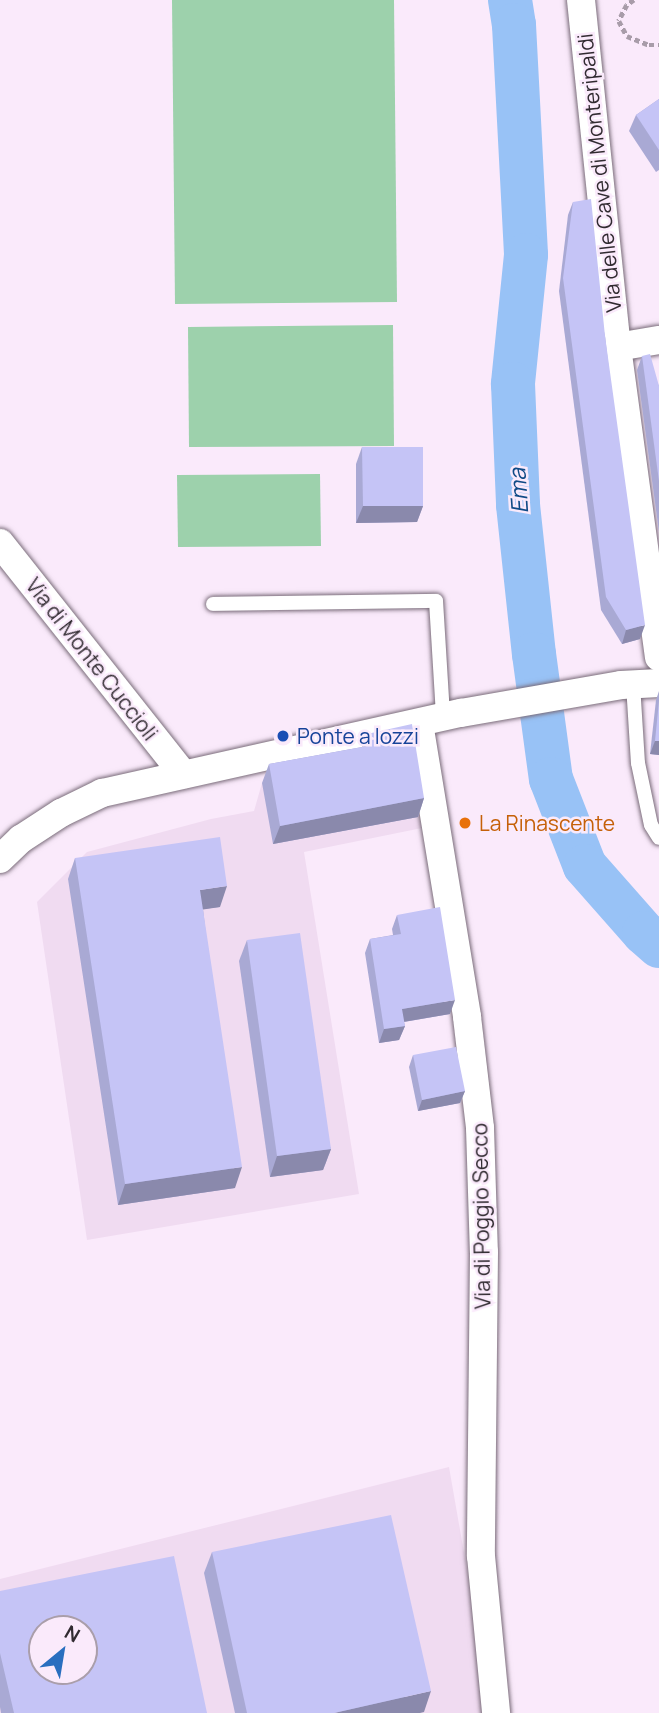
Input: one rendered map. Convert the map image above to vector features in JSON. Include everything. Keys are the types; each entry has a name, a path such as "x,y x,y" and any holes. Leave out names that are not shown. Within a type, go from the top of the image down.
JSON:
{"street":[{"name":"Via delle Cave di Monteripaldi","path":"581,0 617,347 659,657"},
{"path":"617,347 659,340"},
{"name":"Via di Monte Cuccioli","path":"0,543 183,774"},
{"path":"0,859 22,839 61,813 102,793 441,718 638,684"},
{"name":"Via di Poggio Secco","path":"441,718 467,1017 480,1128 484,1252 481,1556 496,1713"}],"lane":[{"path":"213,604 436,601 441,718"},
{"path":"638,684 638,763 651,825 659,838"}],"path":[{"path":"634,0 627,5 619,21 627,36 649,45 659,45"}],"shaded area":[{"path":"262,783 414,784 422,828 304,852 359,1194 87,1240 37,902 87,852 211,819 254,811"},
{"path":"449,1467 492,1713 0,1713 0,1579"}],"green space":[{"path":"172,0 394,0 397,302 175,304"},
{"path":"393,325 394,446 189,447 188,327"},
{"path":"320,474 321,546 178,547 177,475"}],"building":[{"path":"659,99 659,150 636,115"},
{"path":"591,199 605,336 645,625 626,630 606,597 563,278 573,202"},
{"path":"650,354 659,386 659,481 642,356"},
{"path":"362,447 423,447 423,506 363,506"},
{"path":"659,701 659,741 655,741"},
{"path":"412,724 424,798 280,826 269,764 368,746 367,734"},
{"path":"220,837 227,886 200,890 242,1167 125,1184 75,858"},
{"path":"440,907 455,1000 402,1009 405,1026 384,1029 370,939 401,934 397,915"},
{"path":"300,933 331,1149 277,1156 247,940"},
{"path":"456,1047 465,1091 422,1100 413,1055"},
{"path":"391,1515 431,1691 334,1713 247,1713 212,1552"},
{"path":"174,1556 207,1713 14,1713 0,1653 0,1591"}],"waterway":[{"name":"Ema","path":"510,0 514,25 526,255 513,384 518,505 551,779 585,866 644,933 659,946"}],"place":[{"name":"Ponte a Iozzi","path":"283,736"},
{"name":"La Rinascente","path":"465,823"}]}
